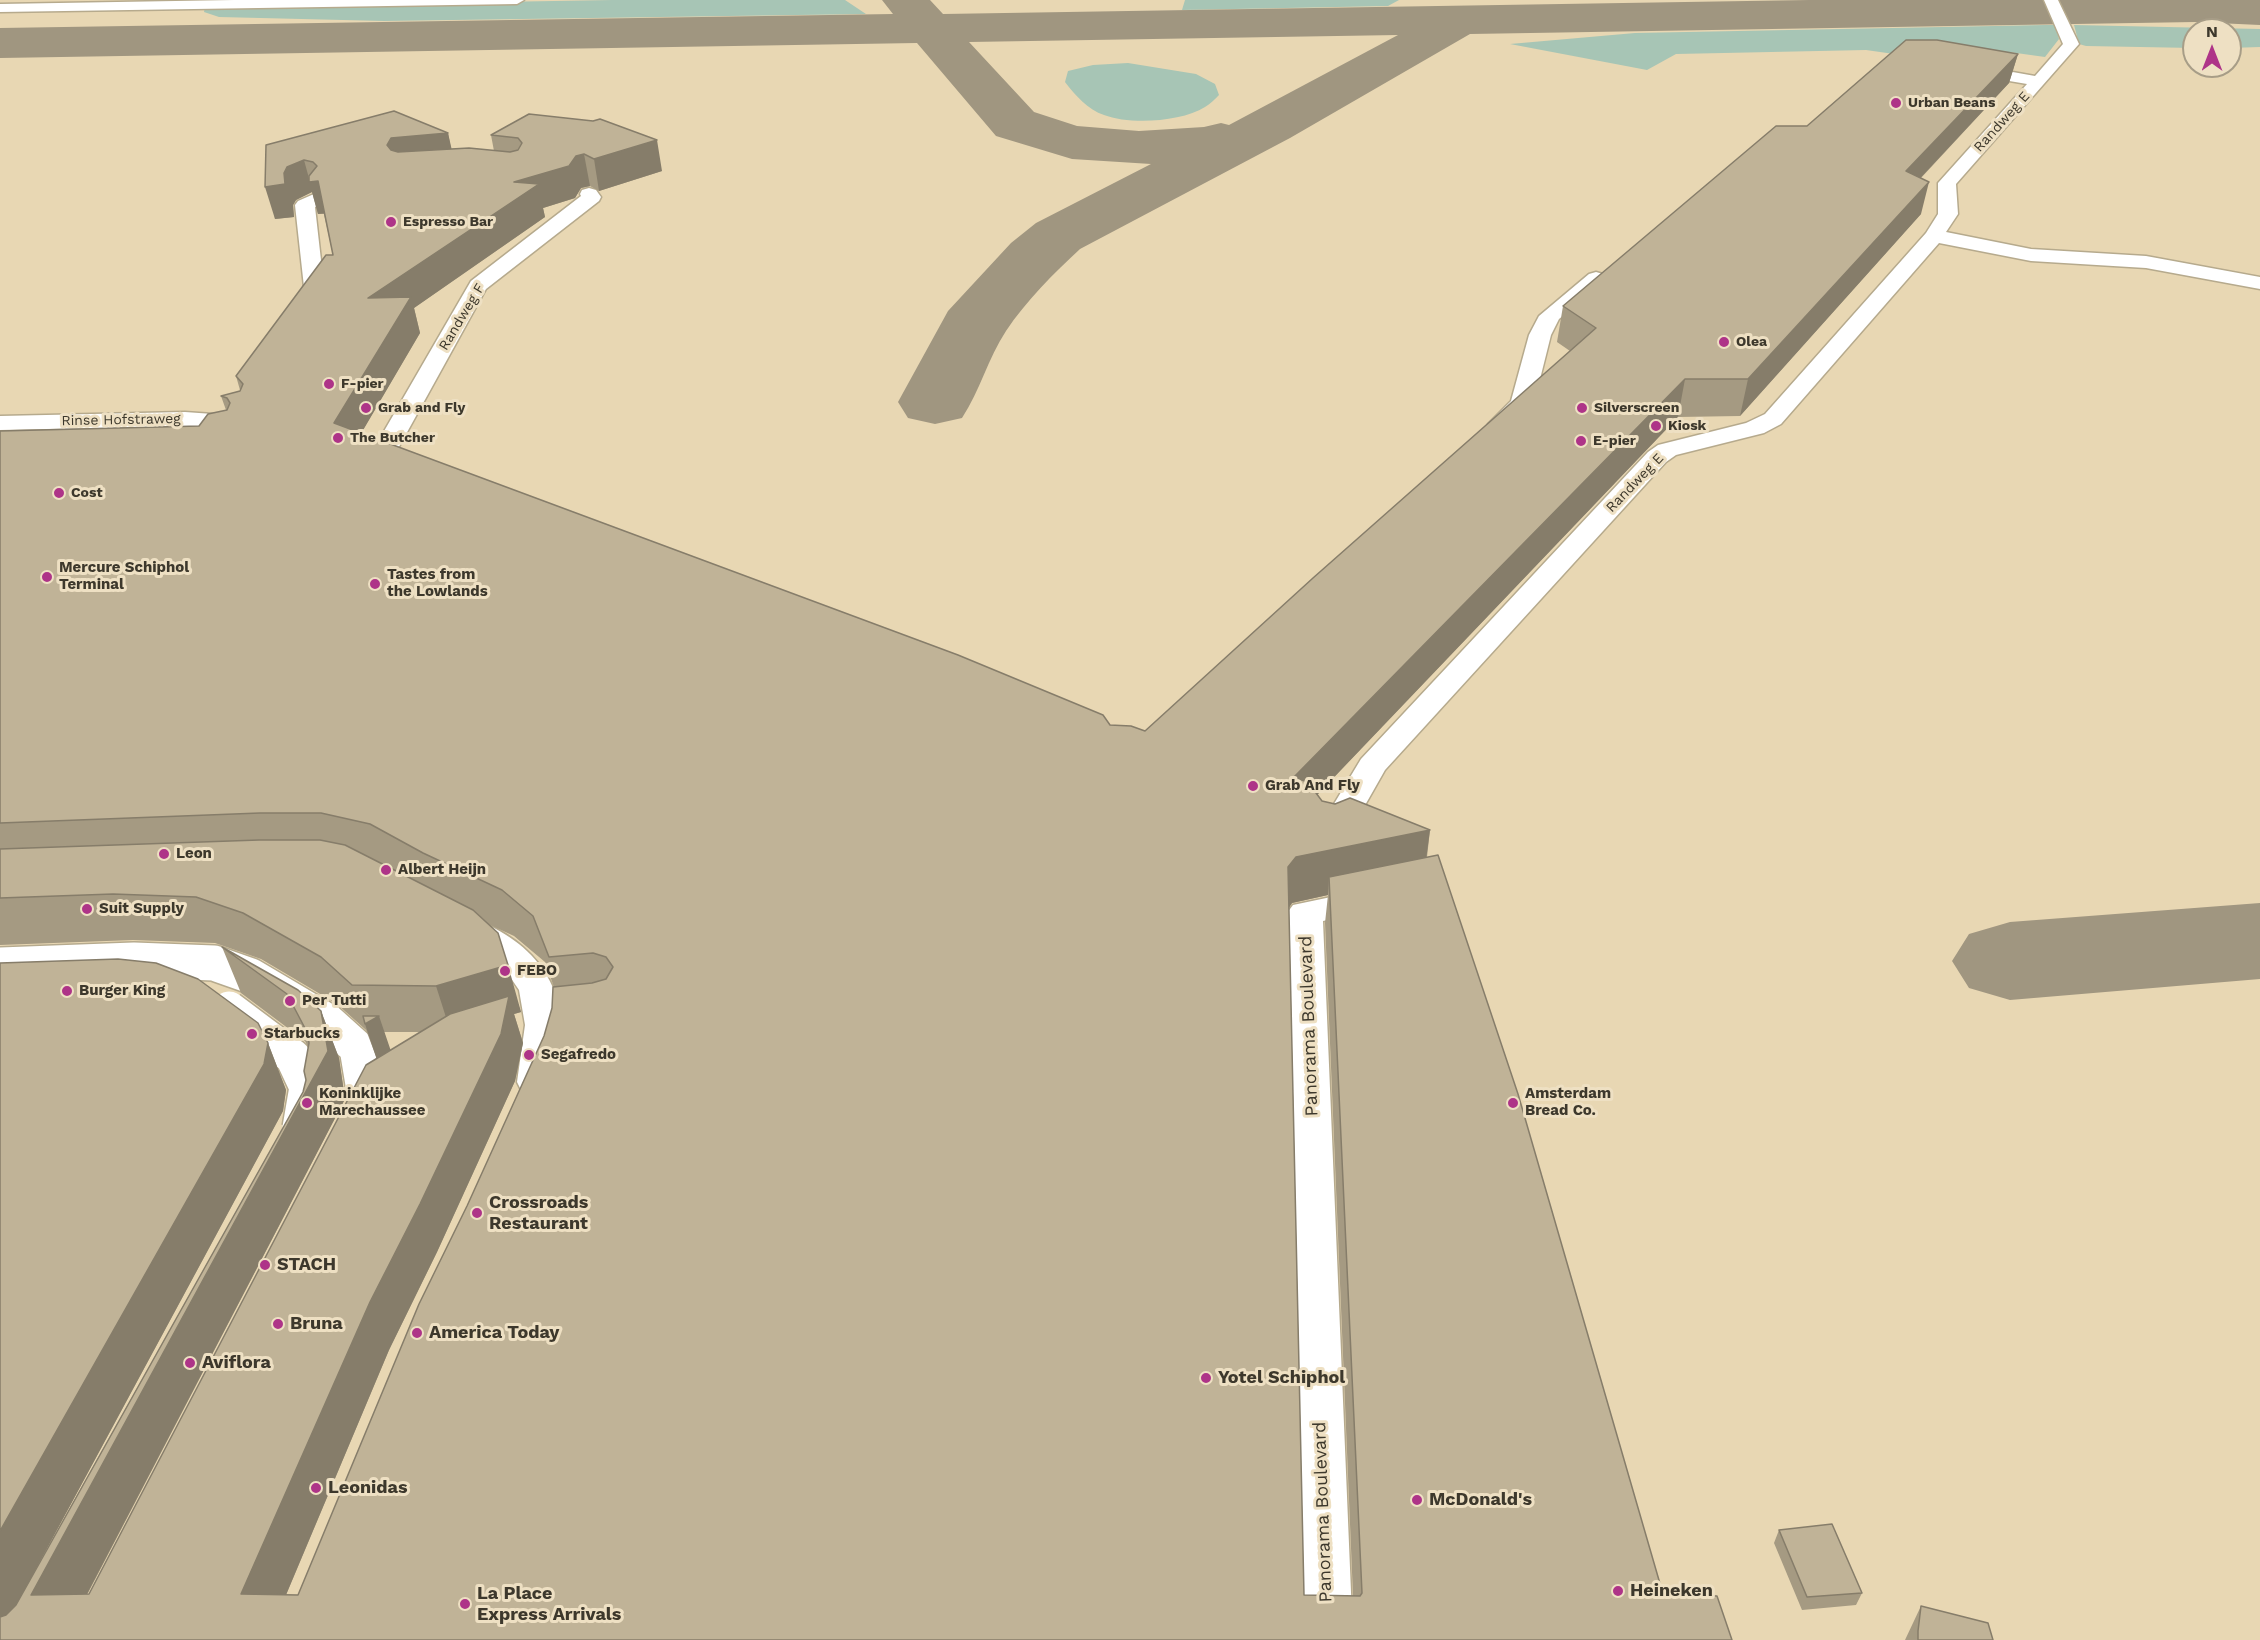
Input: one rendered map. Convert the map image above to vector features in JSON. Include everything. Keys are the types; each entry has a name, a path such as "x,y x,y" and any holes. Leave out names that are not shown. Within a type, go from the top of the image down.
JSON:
{"street":[{"path":"0,8 517,0"},
{"path":"2036,84 2071,44 2051,0"},
{"name":"Randweg E","path":"1331,837 1372,766 1647,458 1667,450 1755,428 1773,419 1934,236 1948,214 1942,177 2036,84 2033,80 2025,78 1947,65"},
{"name":"Randweg F","path":"388,445 478,285 592,197 589,194"},
{"path":"285,333 314,287 305,205 315,200"},
{"path":"1934,236 2031,255 2146,262 2260,283"},
{"path":"1505,426 1522,403 1540,335 1550,316 1614,263"},
{"name":"Rinse Hofstraweg","path":"0,423 185,419 230,426"},
{"name":"Panorama Boulevard","path":"1327,1640 1305,913 1407,892"},
{"path":"434,914 500,946 530,972 546,1022 543,1054 536,1082 522,1114"},
{"path":"0,965 134,960 214,963 251,976 372,1048 380,1094"},
{"path":"0,992 140,986 181,990 227,1008 293,1057 308,1087 302,1125 284,1158"}],"shaded area":[{"path":"0,0 2260,0 2260,1640 0,1640"}],"green space":[{"path":"612,0 845,0 866,14 384,21 219,17 204,12 205,7"},
{"path":"1185,0 1399,0 1388,6 1182,10"},
{"path":"2055,25 2059,39 2045,57 2009,52 1999,60 1908,56 1866,50 1676,54 1647,70 1510,44 1635,33"},
{"path":"2074,25 2182,27 2182,48 2079,44"},
{"path":"2242,29 2260,29 2260,47 2242,48"},
{"path":"1128,63 1196,74 1215,84 1219,95 1205,107 1183,116 1141,121 1127,120 1093,110 1065,82 1068,71 1093,65"}],"building":[{"path":"1906,40 1937,40 2018,54 1906,171 1929,182 1748,379 1685,379 1294,777 1318,786 1316,793 1322,801 1335,804 1350,798 1430,830 1296,857 1288,867 1304,1595 1360,1596 1362,1593 1329,877 1438,855 1518,1094 1663,1594 1717,1596 1732,1640 0,1640 0,1617 6,1615 16,1605 303,1092 309,1043 307,1032 287,994 222,947 298,990 321,1011 328,1051 31,1595 89,1594 366,1065 450,1014 509,996 501,1034 420,1204 370,1302 241,1594 298,1595 419,1304 467,1206 544,1036 552,1008 553,987 592,983 606,979 613,967 606,957 593,953 549,957 533,916 502,890 423,853 370,824 321,813 260,813 0,823 0,431 199,426 208,414 227,410 230,403 227,398 221,396 240,391 243,384 236,376 326,255 333,255 318,181 309,182 309,176 317,166 313,162 304,160 287,167 284,173 285,184 265,187 266,145 394,111 448,133 391,138 387,145 391,150 398,152 469,148 510,152 518,150 522,143 518,138 491,135 529,114 593,121 600,119 657,140 594,159 584,154 576,156 569,166 514,182 539,184 368,298 411,297 334,423 958,655 1103,715 1110,725 1131,726 1145,731 1313,578 1596,328 1563,306 1776,126 1807,126"},
{"path":"320,840 345,845 473,910 498,933 508,965 436,986 352,985 321,957 243,913 196,897 113,894 0,898 0,849"},
{"path":"118,959 156,963 198,979 258,1023 268,1043 264,1064 0,1531 0,963"},
{"path":"363,1016 379,1016 365,1024"},
{"path":"1832,1524 1862,1593 1807,1597 1779,1530"},
{"path":"1921,1606 1988,1623 1993,1640 1918,1640"}],"taxiway":[{"path":"905,0 930,28"},
{"path":"930,28 2195,8 2260,11"},
{"path":"935,402 973,326 1034,257 1058,236 1270,126 1451,26"},
{"path":"0,43 930,28"},
{"path":"930,28 1015,124 1072,142 1139,148 1210,144 1221,140"},
{"path":"2010,961 2260,941"}],"place":[{"name":"Urban Beans","path":"1896,103"},
{"name":"Espresso Bar","path":"391,222"},
{"name":"Olea","path":"1724,342"},
{"name":"F-pier","path":"329,384"},
{"name":"Grab and Fly","path":"366,408"},
{"name":"Silverscreen","path":"1582,408"},
{"name":"Kiosk","path":"1656,426"},
{"name":"The Butcher","path":"338,438"},
{"name":"E-pier","path":"1581,441"},
{"name":"Cost","path":"59,493"},
{"name":"Mercure Schiphol Terminal","path":"47,577"},
{"name":"Tastes from the Lowlands","path":"375,584"},
{"name":"Grab And Fly","path":"1253,786"},
{"name":"Leon","path":"164,854"},
{"name":"Albert Heijn","path":"386,870"},
{"name":"Suit Supply","path":"87,909"},
{"name":"FEBO","path":"505,971"},
{"name":"Burger King","path":"67,991"},
{"name":"Per Tutti","path":"290,1001"},
{"name":"Starbucks","path":"252,1034"},
{"name":"Segafredo","path":"529,1055"},
{"name":"Koninklijke Marechaussee","path":"307,1103"},
{"name":"Amsterdam Bread Co.","path":"1513,1103"},
{"name":"Crossroads Restaurant","path":"477,1213"},
{"name":"STACH","path":"265,1265"},
{"name":"Bruna","path":"278,1324"},
{"name":"America Today","path":"417,1333"},
{"name":"Aviflora","path":"190,1363"},
{"name":"Yotel Schiphol","path":"1206,1378"},
{"name":"Leonidas","path":"316,1488"},
{"name":"McDonald's","path":"1417,1500"},
{"name":"Heineken","path":"1618,1591"},
{"name":"La Place Express Arrivals","path":"465,1604"}]}
